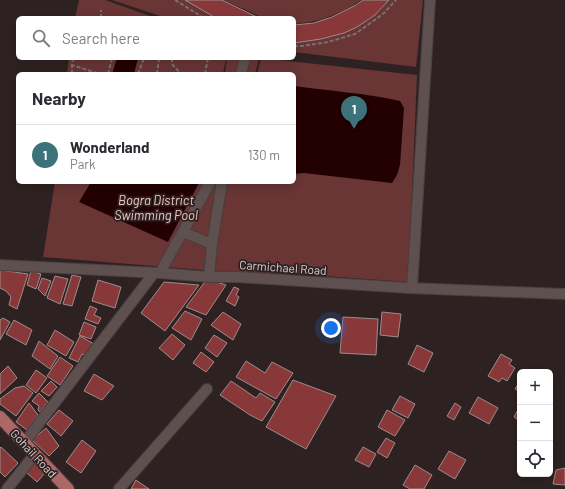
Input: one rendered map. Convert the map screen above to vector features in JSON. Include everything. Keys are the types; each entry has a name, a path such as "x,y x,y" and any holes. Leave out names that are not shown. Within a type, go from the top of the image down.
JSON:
{"main road":[{"name":"Gohail Road","path":"0,417 68,489"}],"street":[{"path":"412,288 430,0"},
{"path":"242,72 244,60"},
{"path":"24,443 157,273 183,232 209,184"},
{"path":"209,277 212,244 222,184"},
{"path":"183,232 212,244"},
{"name":"Carmichael Road","path":"0,265 209,277 237,277 412,288 565,294"},
{"path":"119,489 207,389"},
{"path":"7,489 35,454"}],"path":[{"path":"175,0 201,16"},
{"path":"296,46 328,42 355,34 383,14 396,0"},
{"path":"101,10 101,16"},
{"path":"72,72 73,60"},
{"path":"108,72 112,60"},
{"path":"139,72 143,60"},
{"path":"157,60 157,72"},
{"path":"172,60 172,64 179,72"},
{"path":"205,72 208,60"},
{"path":"72,65 94,72"}],"shaded area":[{"path":"79,0 105,0 150,16 75,16"},
{"path":"112,0 185,0 213,16 160,16"},
{"path":"224,0 361,0 336,14 314,21 296,24 296,16 259,16"},
{"path":"389,0 423,0 416,67 296,52 296,43 336,35 365,22 380,10"},
{"path":"69,60 226,60 223,72 67,72"},
{"path":"227,60 258,60 256,72 225,72"},
{"path":"260,60 279,60 417,75 408,282 297,274 216,271 43,257 55,184 296,184 296,72 258,72"}],"water":[{"path":"116,60 138,60 134,72 113,72"},
{"path":"296,86 360,94 400,101 404,108 400,165 397,175 392,183 304,173 296,174"},
{"name":"Bogra District Swimming Pool","path":"90,184 198,184 168,242 79,202"}],"building":[{"path":"185,0 222,0 255,16 213,16"},
{"path":"363,0 389,0 375,15 357,27 344,33 321,39 296,43 296,25 314,23 332,17"},
{"path":"0,270 28,274 17,309 9,305 11,297 6,291 0,288"},
{"path":"31,271 41,274 36,289 27,285"},
{"path":"72,275 81,277 72,306 63,304"},
{"path":"55,276 68,279 60,304 47,298"},
{"path":"42,278 51,281 45,296 38,289"},
{"path":"207,279 226,285 206,315 186,307"},
{"path":"98,280 121,287 115,308 92,301"},
{"path":"164,282 199,285 165,331 141,313"},
{"path":"234,287 239,289 236,295 239,297 235,306 226,301"},
{"path":"90,306 97,309 94,315 101,318 98,324 85,319"},
{"path":"185,311 202,319 191,340 172,328"},
{"path":"223,312 241,324 233,340 211,325"},
{"path":"382,312 401,314 398,337 380,335"},
{"path":"343,317 378,319 376,355 340,353"},
{"path":"3,318 10,322 0,340 0,320"},
{"path":"14,320 32,330 26,345 6,334"},
{"path":"84,322 96,327 91,339 79,335"},
{"path":"55,330 74,342 66,356 47,345"},
{"path":"172,334 185,345 173,360 159,348"},
{"path":"214,335 227,343 217,357 205,348"},
{"path":"80,336 94,344 87,356 82,354 78,362 69,358"},
{"path":"39,341 58,356 50,369 32,356"},
{"path":"417,345 433,353 424,372 408,364"},
{"path":"201,352 214,362 206,372 193,363"},
{"path":"501,354 512,360 509,364 515,368 507,381 502,378 499,382 488,376"},
{"path":"60,357 73,366 60,385 47,376"},
{"path":"246,361 265,373 272,362 293,373 276,399 236,377"},
{"path":"8,366 17,378 0,394 0,374"},
{"path":"36,370 47,378 36,393 26,385"},
{"path":"94,374 114,386 102,400 84,391"},
{"path":"293,380 336,396 306,449 266,427"},
{"path":"51,381 57,387 49,396 41,391"},
{"path":"231,381 256,398 260,393 275,402 262,421 250,415 220,395"},
{"path":"24,386 33,393 16,416 0,404 0,399 15,388"},
{"path":"39,393 48,402 40,412 38,410 39,406 32,401"},
{"path":"400,396 415,404 408,418 392,410"},
{"path":"478,397 498,408 489,424 469,413"},
{"path":"29,403 38,415 27,430 16,422"},
{"path":"455,403 461,407 454,420 447,416"},
{"path":"59,410 73,421 61,436 47,424"},
{"path":"387,410 405,420 395,436 378,427"},
{"path":"517,412 517,419 514,417"},
{"path":"46,428 59,446 49,456 32,440"},
{"path":"386,438 395,443 387,458 377,452"},
{"path":"82,440 96,451 81,473 66,462"},
{"path":"1,447 18,463 5,477 0,472"},
{"path":"363,447 376,454 369,467 355,460"},
{"path":"449,451 466,460 455,479 438,469"},
{"path":"34,463 45,473 37,482 26,472"},
{"path":"415,465 432,475 424,489 410,489 403,485"},
{"path":"565,468 565,485 553,484 556,470"},
{"path":"136,480 149,489 131,489"}],"place":[{"name":"Wonderland","path":"354,129"}]}
